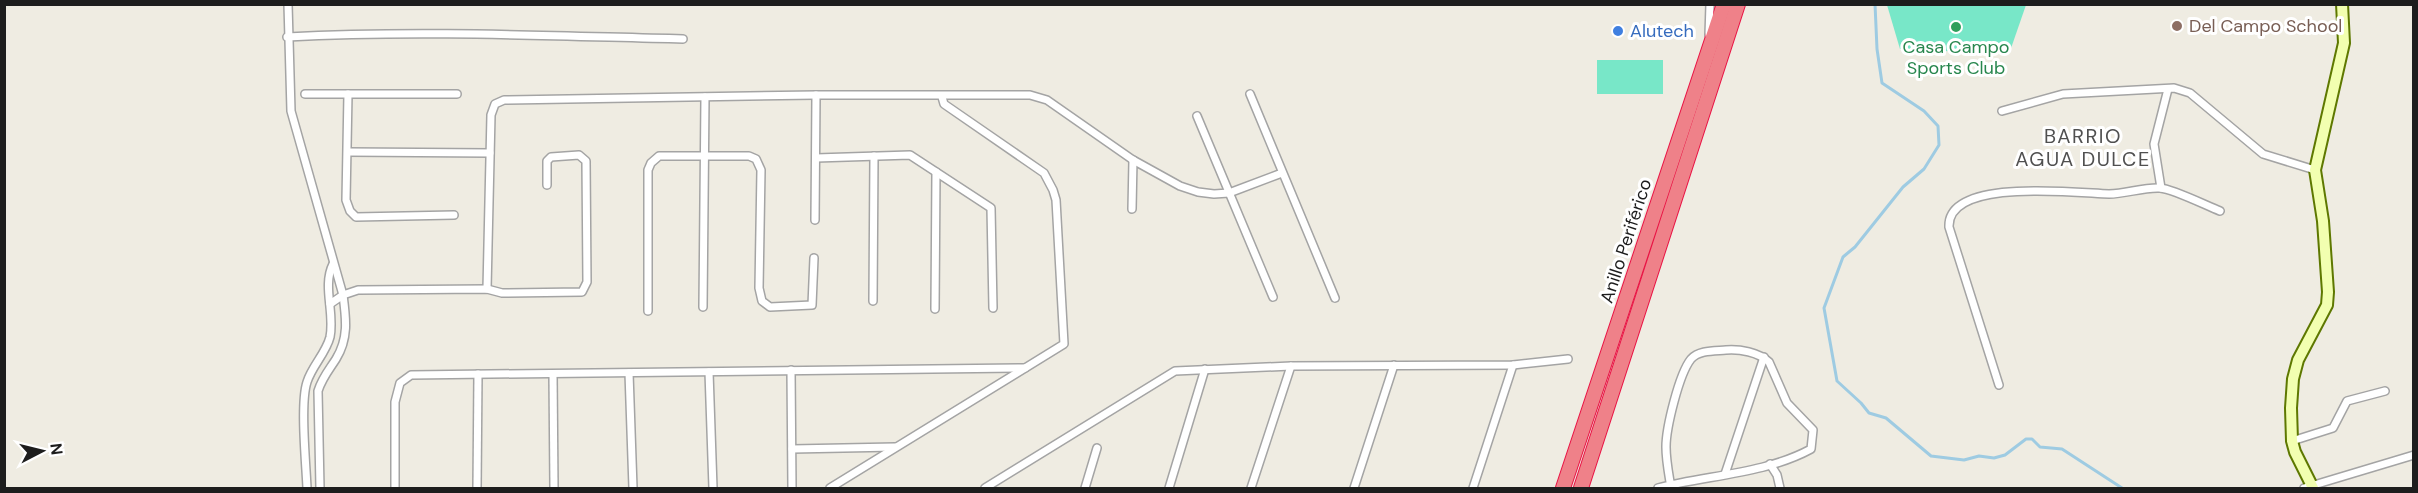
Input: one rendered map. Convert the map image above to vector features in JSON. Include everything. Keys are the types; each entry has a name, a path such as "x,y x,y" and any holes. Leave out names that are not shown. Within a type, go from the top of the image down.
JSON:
{"highway":[{"name":"Anillo Periférico","path":"1563,489 1724,4"},
{"name":"Anillo Periférico","path":"1581,489 1738,4"},
{"path":"1590,489 1593,452"}],"street":[{"path":"288,4 287,37 291,111 343,295 347,323 345,342 322,379 318,391 320,489"},
{"path":"1709,51 1710,4"},
{"path":"2342,4 2344,43 2315,170 2323,221 2328,292 2326,305 2298,360 2293,379 2292,441 2310,488 2414,455"},
{"path":"287,37 337,33 389,33 683,39"},
{"path":"2002,111 2063,94 2168,89 2190,93 2263,154 2315,170"},
{"path":"2161,188 2154,144 2168,89"},
{"path":"305,94 457,94"},
{"path":"348,94 346,200 350,211 356,217 454,215"},
{"path":"1250,94 1335,298"},
{"path":"487,289 491,115 495,104 504,100 816,95 942,97 1030,95 1047,100 1133,160 1180,186 1214,194 1229,192 1282,173"},
{"path":"815,220 816,95"},
{"path":"703,307 705,97"},
{"path":"830,489 1064,344 1056,200 1053,190 1044,173 944,104 942,97"},
{"path":"1197,116 1273,297"},
{"path":"348,152 490,153"},
{"path":"330,304 343,295 358,290 487,289 502,293 582,292 587,282 586,161 579,155 551,157 547,161 547,185"},
{"path":"816,158 910,155 991,208 993,308"},
{"path":"648,311 648,171 651,163 659,156 749,156 756,159 761,170 759,288 762,301 770,307 812,305 814,258"},
{"path":"873,301 874,156"},
{"path":"1132,209 1133,160"},
{"path":"935,309 936,172"},
{"path":"1999,385 1949,227 1952,211 1966,202 1995,192 2086,191 2111,194 2161,188 2220,210"},
{"path":"307,489 305,395 312,371 327,346 330,336 329,272 333,264"},
{"path":"1658,489 1670,487 1791,460 1811,449 1813,430 1787,404 1764,357 1749,352 1729,350 1703,352 1691,359 1680,383 1669,421 1666,447 1670,487"},
{"path":"1725,474 1764,357"},
{"path":"985,489 1175,371 1291,366 1513,365 1568,358"},
{"path":"1354,489 1394,365"},
{"path":"1473,489 1513,365"},
{"path":"1251,489 1291,366"},
{"path":"395,489 395,402 400,383 411,375 1025,368"},
{"path":"1169,489 1205,369"},
{"path":"791,370 792,489"},
{"path":"709,372 712,489"},
{"path":"629,373 633,489"},
{"path":"477,489 478,374"},
{"path":"553,374 554,489"},
{"path":"2292,441 2333,428 2350,400 2385,391"},
{"path":"792,449 898,447"},
{"path":"1085,489 1097,448"},
{"path":"1770,464 1777,475 1780,489"}],"green space":[{"name":"Casa Campo Sports Club","path":"1887,4 2026,5 2009,54 1900,49"},
{"path":"1597,60 1663,60 1663,94 1597,94"}],"waterway":[{"path":"1875,4 1877,49 1882,83 1924,111 1938,126 1939,145 1924,169 1903,187 1855,247 1843,257 1824,308 1837,381 1869,413 1886,418 1931,456 1964,460 1979,456 1994,458 2005,455 2026,439 2032,439 2040,447 2062,449 2122,488"},
{"path":"4,375 4,383"}],"place":[{"name":"Del Campo School","path":"2177,26"},
{"name":"Casa Campo Sports Club","path":"1956,27"},
{"name":"Alutech","path":"1618,31"}],"district":[{"name":"BARRIO AGUA DULCE","path":"2083,148"}]}
